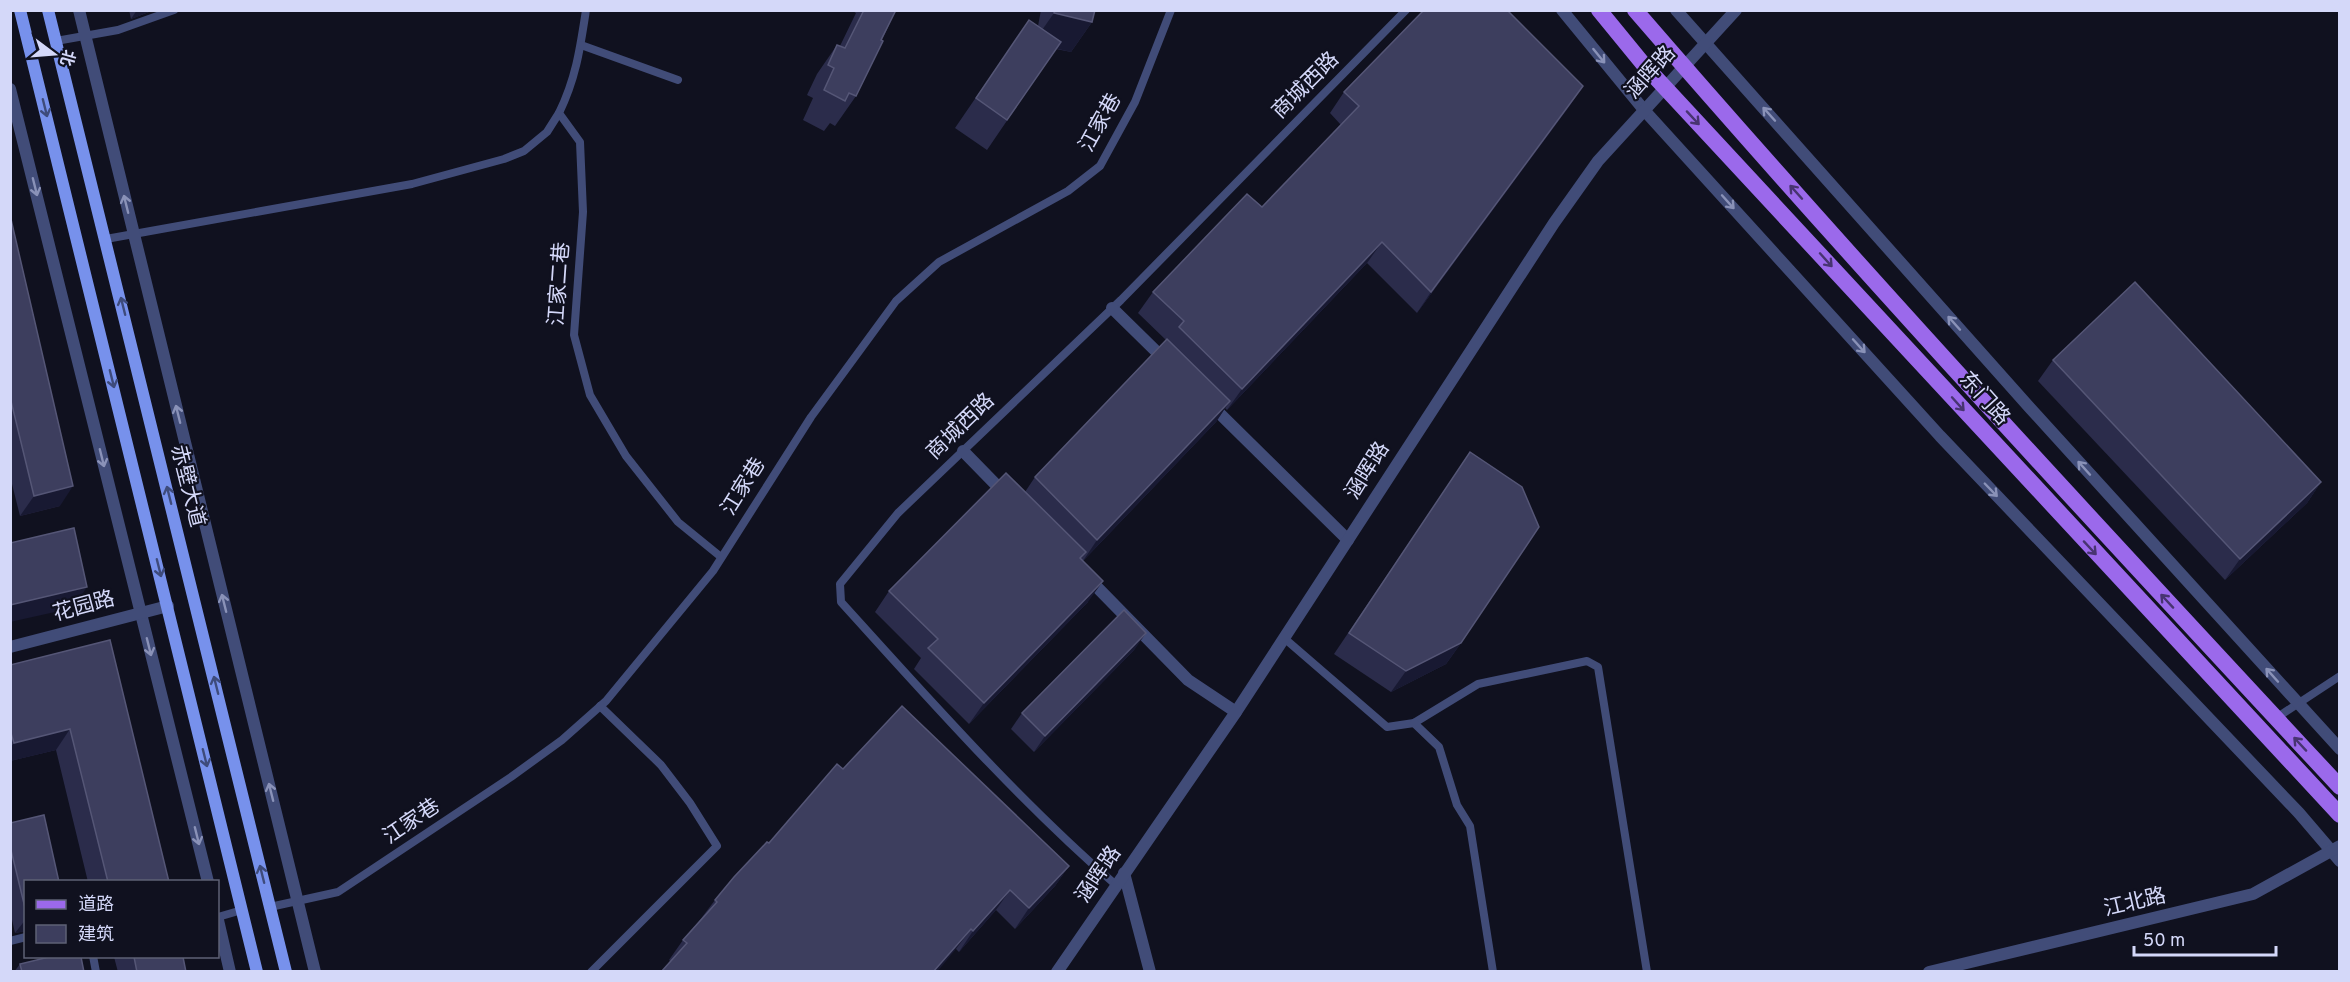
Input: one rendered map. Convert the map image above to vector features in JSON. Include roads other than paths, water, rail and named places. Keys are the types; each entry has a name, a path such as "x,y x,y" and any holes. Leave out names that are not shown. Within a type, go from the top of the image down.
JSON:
{"main road":[{"path":"20,10 257,972"},
{"name":"赤壁大道","path":"48,10 286,972"},
{"name":"东门路","path":"1599,10 1664,87 2340,815"},
{"name":"东门路","path":"1635,10 1683,66 2142,573 2340,787"}],"street":[{"path":"79,10 315,972"},
{"path":"1562,10 1644,110 1940,436 2335,848 2340,861"},
{"path":"1676,10 2022,399 2340,749"},
{"name":"涵晖路","path":"1057,972 1236,712 1554,223 1598,161 1736,10"},
{"path":"10,89 208,880"},
{"path":"1112,308 1180,374"},
{"path":"1205,399 1348,540"},
{"path":"963,451 1013,502"},
{"path":"1080,570 1188,680 1236,712"},
{"name":"花园路","path":"10,646 168,606"},
{"name":"江北路","path":"1929,972 2253,894 2335,848"},
{"path":"1124,873 1150,972"},
{"path":"219,923 230,972"}],"lane":[{"path":"56,41 118,30 174,10"},
{"path":"106,239 412,184 504,159 524,151 547,132 572,88 586,10"},
{"name":"江家巷","path":"270,907 338,892 511,777 562,740 600,706 679,613 721,557 811,417 896,301 939,262 1068,191 1100,166 1135,102 1171,10"},
{"name":"商城西路","path":"1116,885 1073,848 919,688 841,602 840,584 898,513 1112,308 1406,10"},
{"path":"581,45 678,80"},
{"name":"江家二巷","path":"559,114 580,142 583,212 574,335 590,395 626,456 678,522 721,557"},
{"path":"1284,638 1387,727 1414,723 1478,684 1587,661 1598,667 1647,972"},
{"path":"2276,718 2297,702 2340,676"},
{"path":"591,972 717,846 690,803 661,765 600,706"},
{"path":"1414,723 1440,747 1457,805 1470,826 1493,972"},
{"path":"219,919 242,910"}]}
